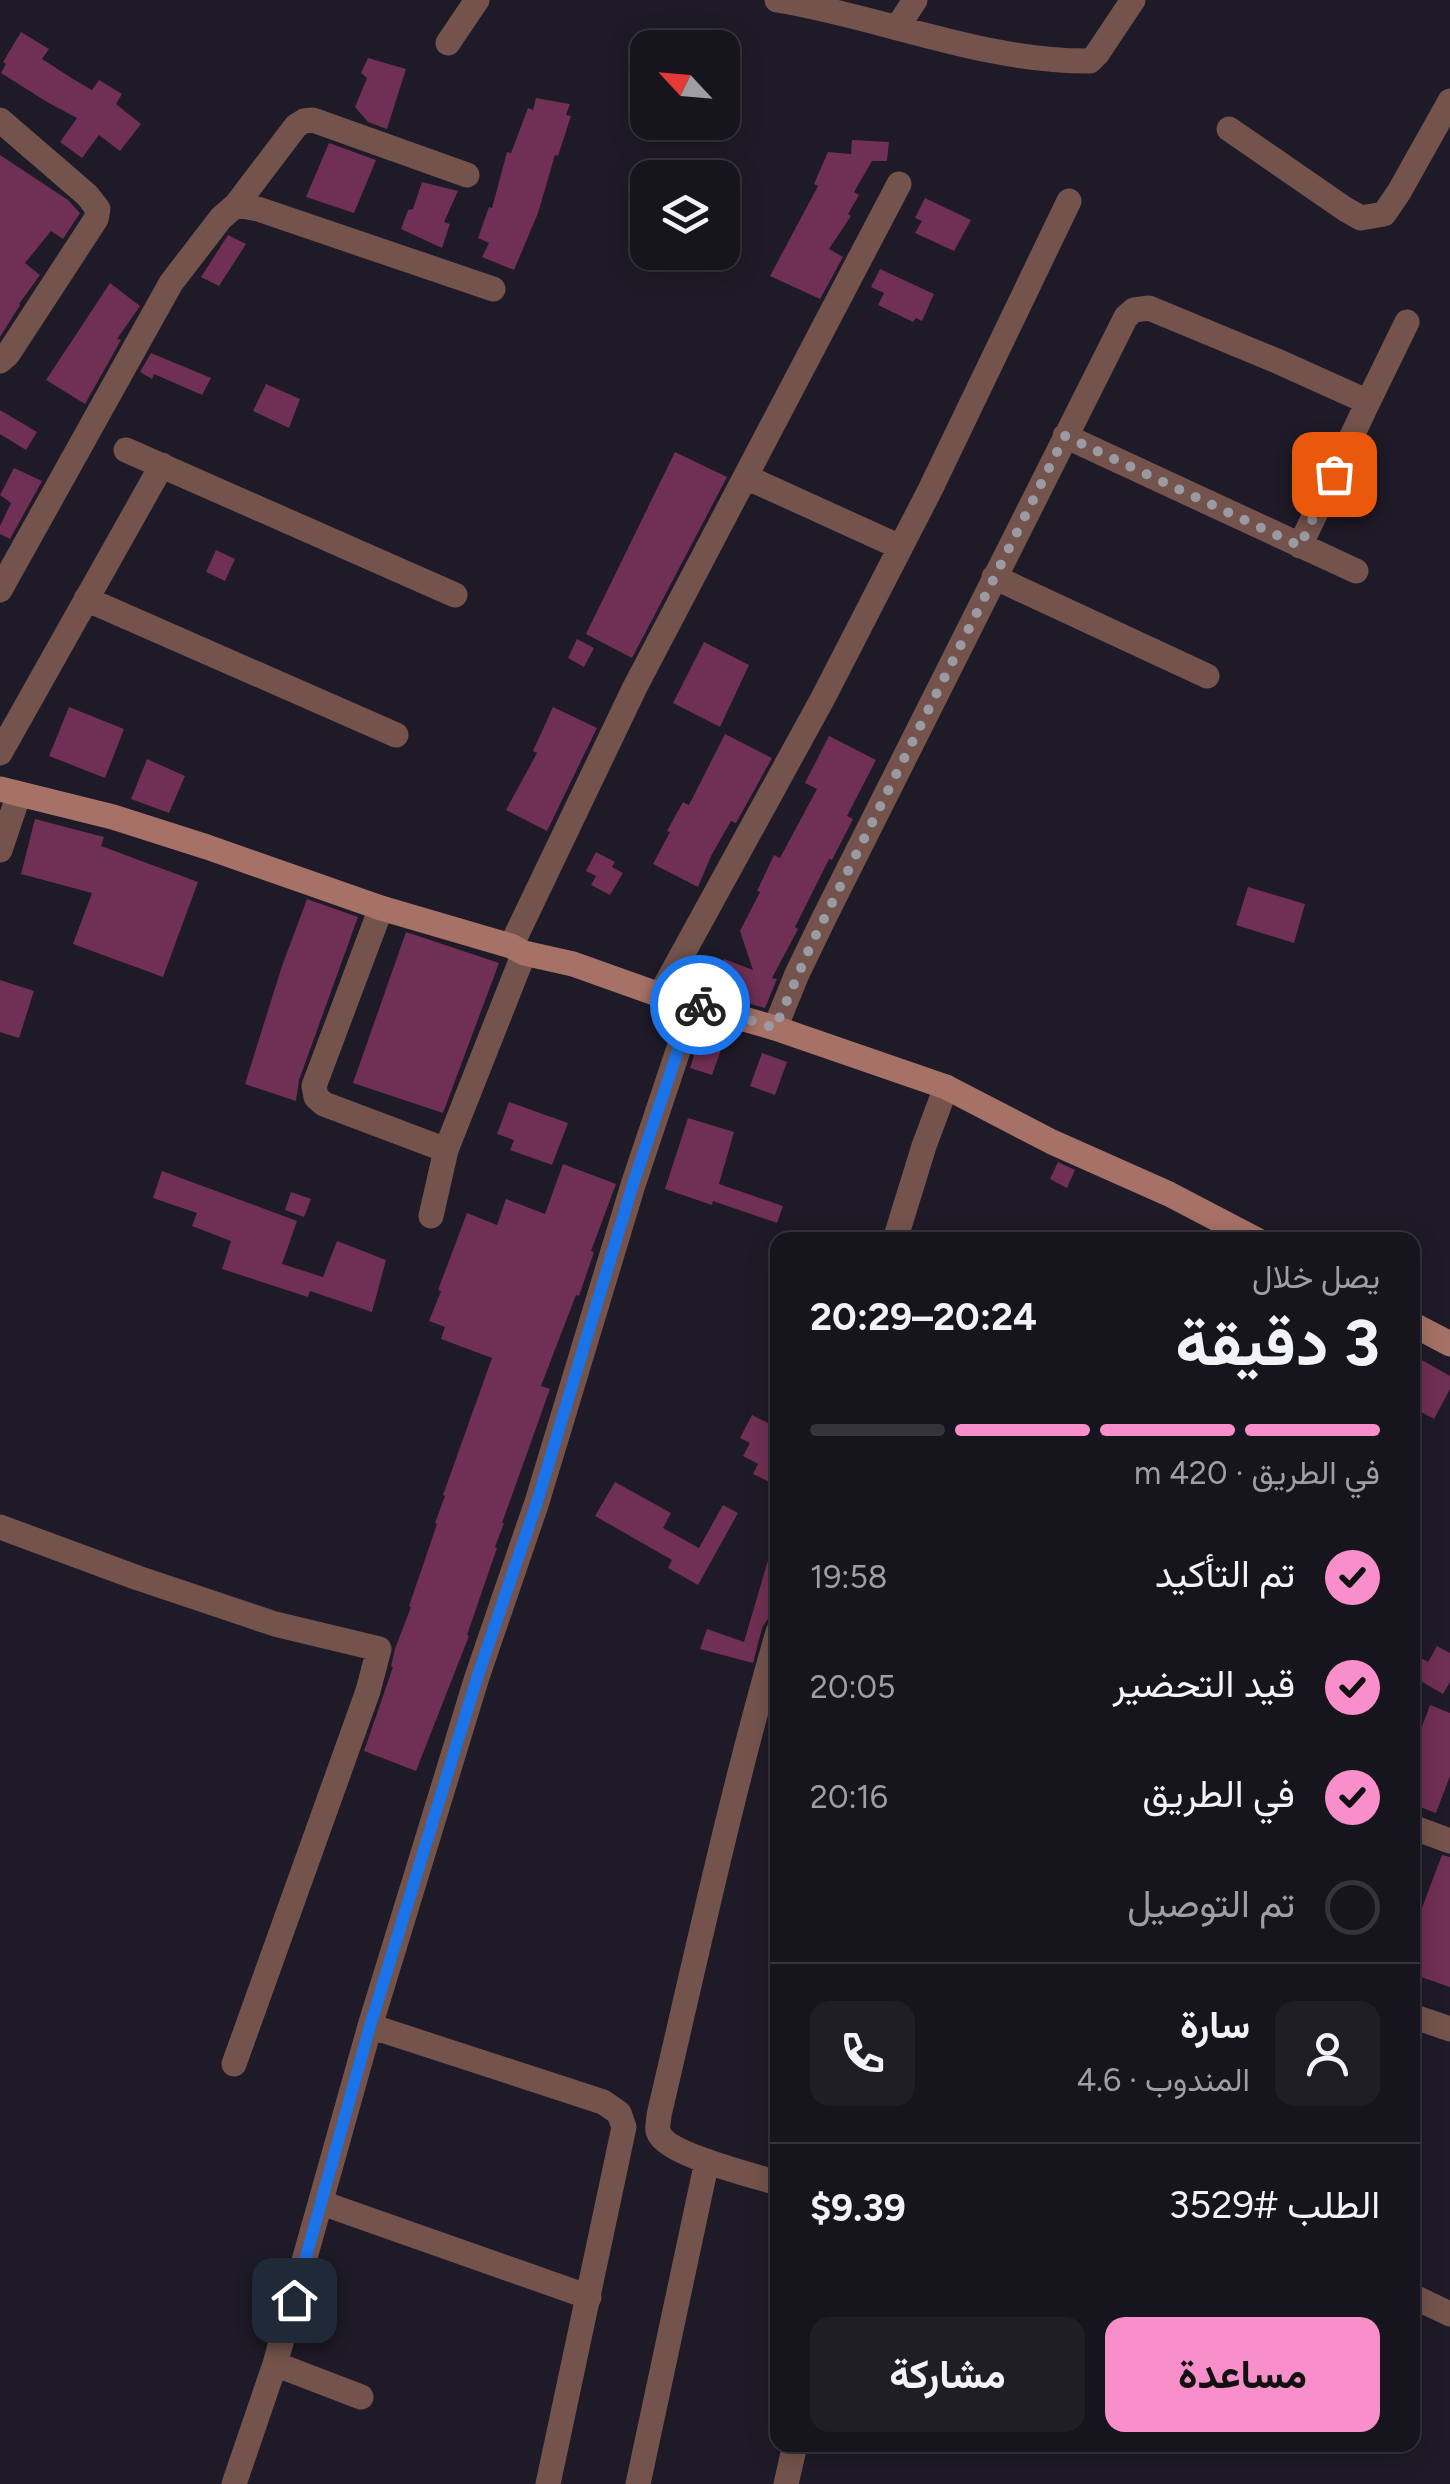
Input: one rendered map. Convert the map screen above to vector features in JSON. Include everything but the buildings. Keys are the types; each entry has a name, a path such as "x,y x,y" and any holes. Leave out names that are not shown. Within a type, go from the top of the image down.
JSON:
{"main road":[{"path":"10,792 207,847 381,908 573,964 946,1087 1241,1232"},
{"path":"1420,1328 1450,1344"}],"street":[{"path":"448,43 477,0"},
{"path":"778,0 1003,53 1070,61 1090,61 1134,0"},
{"path":"896,28 915,0"},
{"path":"1229,128 1345,209 1361,218 1372,218 1384,214 1399,192 1450,101"},
{"path":"0,120 98,209 96,219 8,354 0,360"},
{"path":"0,590 171,283 296,126 313,120 467,175"},
{"path":"430,1216 446,1150 518,949 635,687 899,184"},
{"path":"660,995 823,698 930,490 1068,201"},
{"path":"236,205 258,208 493,289"},
{"path":"775,1028 796,974 1126,317 1140,308 1149,308 1368,402"},
{"path":"1300,546 1407,322"},
{"path":"1065,436 1356,572"},
{"path":"126,450 454,594"},
{"path":"0,752 162,465"},
{"path":"746,477 900,547"},
{"path":"994,577 1207,676"},
{"path":"86,600 396,735"},
{"path":"0,850 10,792"},
{"path":"381,908 314,1086 316,1097 324,1104 446,1150"},
{"path":"234,2484 275,2364 370,2026 477,1678 560,1431 633,1184 694,1003"},
{"path":"897,1232 946,1087"},
{"path":"0,1527 276,1624 378,1649 368,1691 234,2064"},
{"path":"770,1661 747,1744 659,2115 658,2133 667,2144 707,2162 770,2181"},
{"path":"1420,1830 1450,1841"},
{"path":"1420,2019 1450,2029"},
{"path":"370,2026 602,2102 620,2113 624,2127 548,2484"},
{"path":"638,2484 707,2162"},
{"path":"322,2202 589,2297"},
{"path":"1420,2300 1450,2314"},
{"path":"275,2364 361,2397"},
{"path":"786,2484 793,2452"}],"way so far":[{"path":"700,1005 775,1028 796,974 1065,436 1300,546 1334,474"}],"route":[{"path":"294,2300 370,2026 477,1678 537,1502 633,1184 694,1003 700,1005"}]}
